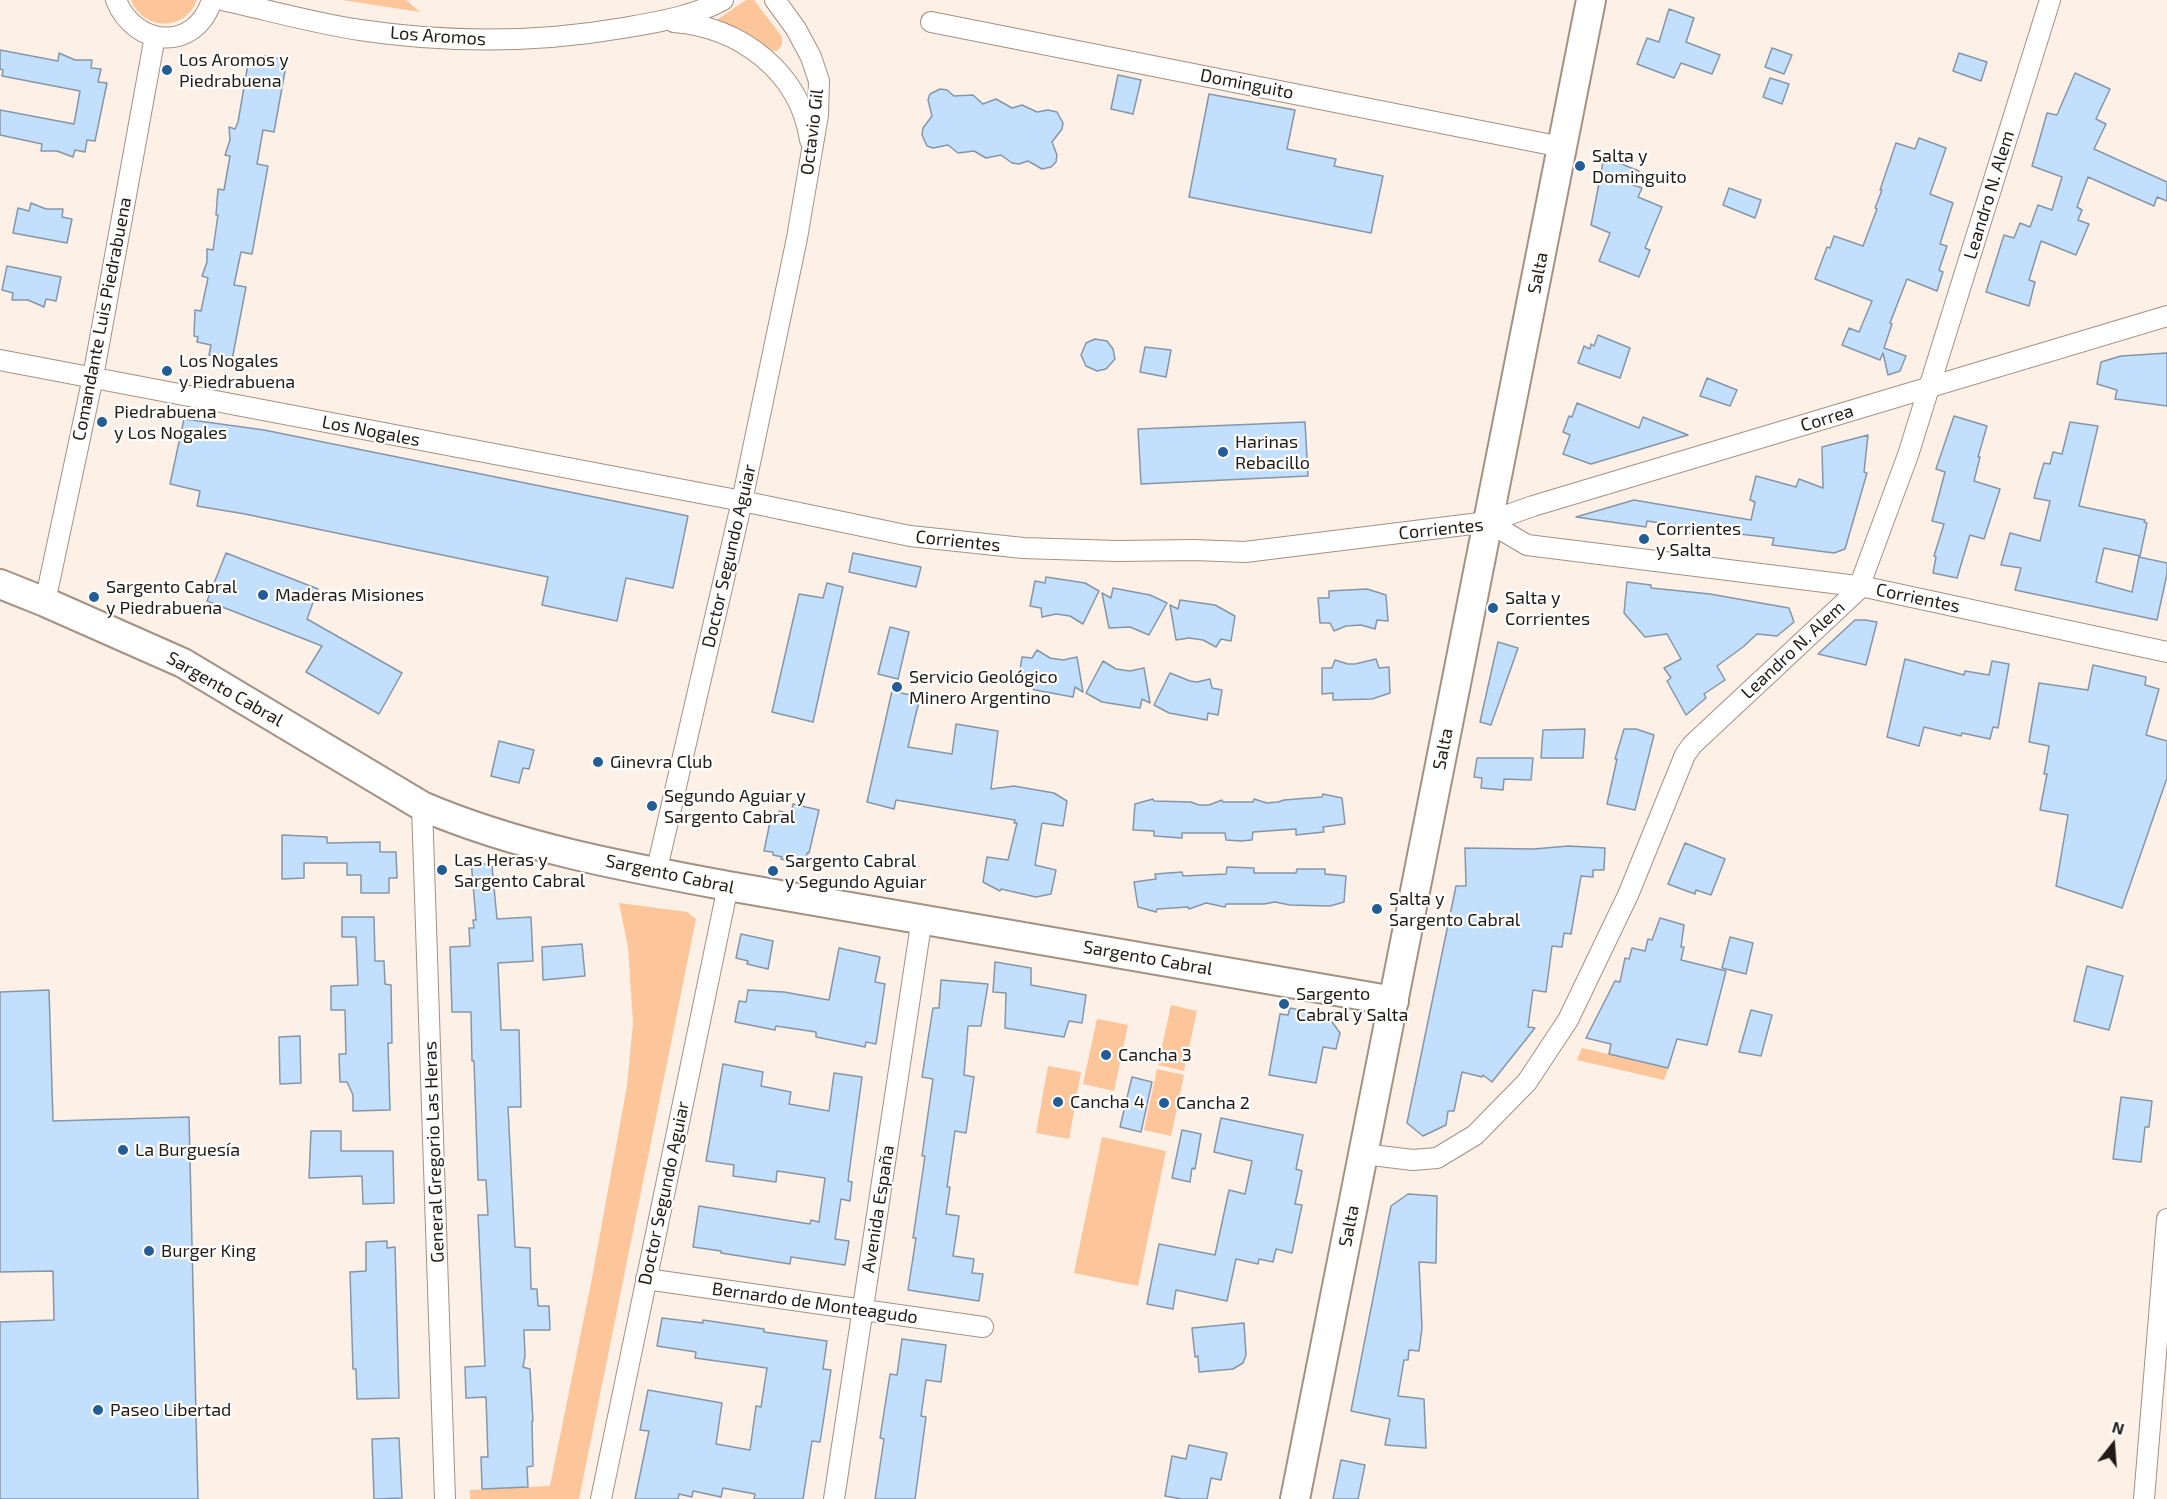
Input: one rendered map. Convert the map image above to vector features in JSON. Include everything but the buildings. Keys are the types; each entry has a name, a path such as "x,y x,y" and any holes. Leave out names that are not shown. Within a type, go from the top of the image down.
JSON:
{"main road":[{"name":"Salta","path":"1295,1499 1591,0"},
{"name":"Sargento Cabral","path":"0,584 183,663 422,806 457,821 529,843 656,873 1394,1001"}],"street":[{"path":"116,0 120,12 139,31 166,38 179,36 202,21 212,0"},
{"name":"Los Aromos","path":"222,0 348,28 441,38 529,39 605,31 656,22 702,10 723,0"},
{"name":"Los Aromos","path":"656,22 678,9 687,0"},
{"name":"Octavio Gil","path":"775,0 806,45 819,81 819,106 796,238"},
{"name":"Leandro N. Alem","path":"1363,1154 1413,1160 1437,1158 1475,1135 1527,1082 1568,1020 1628,895 1685,754 1857,590 1908,455 2050,0"},
{"name":"Los Aromos","path":"656,22 687,23 709,27 733,37 760,54 792,90 806,122 812,153"},
{"name":"Dominguito","path":"930,22 1562,147"},
{"name":"Comandante Luis Piedrabuena","path":"45,602 93,377 155,36"},
{"name":"Doctor Segundo Aguiar","path":"656,873 742,501 796,238"},
{"name":"Correa","path":"1488,522 1544,503 2167,316"},
{"name":"Los Nogales","path":"0,360 742,501"},
{"name":"Corrientes","path":"742,501 910,536 1035,549 1245,552 1488,522 1527,544 1859,586 2167,652"},
{"name":"General Gregorio Las Heras","path":"422,806 445,1499"},
{"name":"Doctor Segundo Aguiar","path":"601,1499 728,886"},
{"name":"Avenida España","path":"834,1499 922,918"},
{"path":"2144,1499 2167,1219"},
{"name":"Bernardo de Monteagudo","path":"646,1279 983,1327"}],"shaded area":[{"path":"131,0 197,0 183,18 164,24 145,18"},
{"path":"342,0 406,0 420,12"},
{"path":"746,0 754,0 782,37 782,45 777,51 770,51 715,21"},
{"path":"619,903 687,912 696,919 579,1499 470,1499 470,1490 550,1486 592,1278 627,1086 633,1023 628,947"},
{"path":"1171,1005 1197,1011 1184,1071 1158,1065"},
{"name":"Cancha 3","path":"1097,1019 1128,1025 1114,1091 1083,1084"},
{"path":"1582,1048 1668,1068 1664,1080 1577,1060"},
{"name":"Cancha 4","path":"1048,1066 1081,1072 1069,1139 1036,1133"},
{"name":"Cancha 2","path":"1157,1069 1184,1075 1171,1136 1144,1130"},
{"path":"1102,1137 1166,1151 1138,1286 1074,1273"}],"place":[{"name":"Los Aromos y Piedrabuena","path":"167,70"},
{"name":"Salta y Dominguito","path":"1580,166"},
{"name":"Los Nogales y Piedrabuena","path":"167,371"},
{"name":"Piedrabuena y Los Nogales","path":"102,422"},
{"name":"Harinas Rebacillo","path":"1223,452"},
{"name":"Corrientes y Salta","path":"1644,539"},
{"name":"Maderas Misiones","path":"263,595"},
{"name":"Sargento Cabral y Piedrabuena","path":"94,597"},
{"name":"Salta y Corrientes","path":"1493,608"},
{"name":"Servicio Geológico Minero Argentino","path":"897,687"},
{"name":"Ginevra Club","path":"598,762"},
{"name":"Segundo Aguiar y Sargento Cabral","path":"652,806"},
{"name":"Las Heras y Sargento Cabral","path":"442,870"},
{"name":"Sargento Cabral y Segundo Aguiar","path":"773,871"},
{"name":"Salta y Sargento Cabral","path":"1377,909"},
{"name":"Sargento Cabral y Salta","path":"1284,1004"},
{"name":"Cancha 3","path":"1106,1055"},
{"name":"Cancha 4","path":"1058,1102"},
{"name":"Cancha 2","path":"1164,1103"},
{"name":"La Burguesía","path":"123,1150"},
{"name":"Burger King","path":"149,1251"},
{"name":"Paseo Libertad","path":"98,1410"}]}
